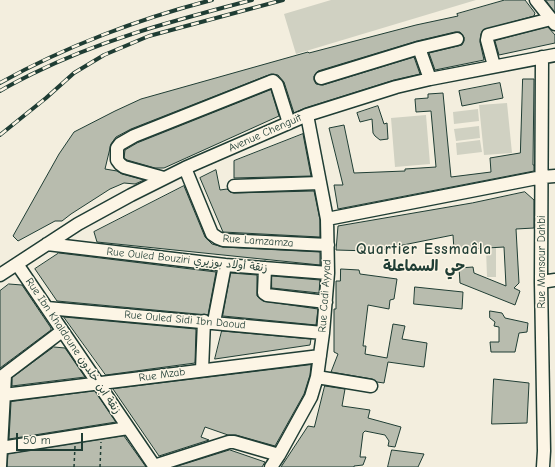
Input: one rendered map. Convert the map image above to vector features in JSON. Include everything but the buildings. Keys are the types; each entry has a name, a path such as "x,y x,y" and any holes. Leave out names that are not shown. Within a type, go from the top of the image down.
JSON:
{"street":[{"path":"494,66 487,40 488,35 553,22 536,0"},
{"path":"321,78 419,48 457,39"},
{"path":"419,48 430,79"},
{"name":"Avenue Chenguit","path":"0,275 47,244 102,211 164,178 307,115 430,79 555,55"},
{"name":"Rue Mansour Dahbi","path":"542,57 541,282 550,450 543,467"},
{"path":"164,178 124,167 117,160 116,153 120,144 134,136 273,81 277,85 289,123"},
{"name":"Rue Cadi Ayyad","path":"270,467 279,455 311,397 317,377 323,333 328,273 327,219 307,115"},
{"name":"Rue Lamzamza","path":"185,168 212,234 218,238 328,245"},
{"path":"327,219 542,177 555,176"},
{"path":"234,186 320,183"},
{"name":"Rue Ouled Bouziri زنقة أولاد بوزيري","path":"47,244 225,265 328,273"},
{"name":"Rue Ibn Khaldoune زنقة ابن خلدون","path":"17,264 155,466"},
{"path":"202,370 209,321 225,265"},
{"path":"265,268 264,293 267,295 326,302"},
{"path":"541,282 555,280"},
{"name":"Rue Ouled Sidi Ibn Daoud","path":"48,308 209,321 323,333"},
{"path":"0,466 4,395 2,376 62,331"},
{"name":"Rue Mzab","path":"4,395 320,356"},
{"path":"317,377 371,386"},
{"path":"1,448 128,428"},
{"path":"155,466 229,442 234,442 279,455"}],"path":[{"path":"100,467 101,432"},
{"path":"74,467 76,436"}],"shaded area":[{"path":"331,0 476,0 296,54 284,14"},
{"path":"507,103 512,153 484,155 479,105"},
{"path":"478,109 479,121 454,124 453,112"},
{"path":"426,115 430,164 395,167 391,118"},
{"path":"479,126 480,138 456,141 454,129"},
{"path":"480,140 482,152 457,155 456,143"},
{"path":"496,248 496,277 487,277 486,249"}],"railway":[{"path":"0,83 50,57 103,35 185,7 212,0"},
{"path":"0,91 28,76 85,50 140,31 252,0"},
{"path":"0,135 74,73 104,55 149,36 283,0"}],"district":[{"name":"Quartier Essmaâla حي السماعلة","path":"424,258"}]}
